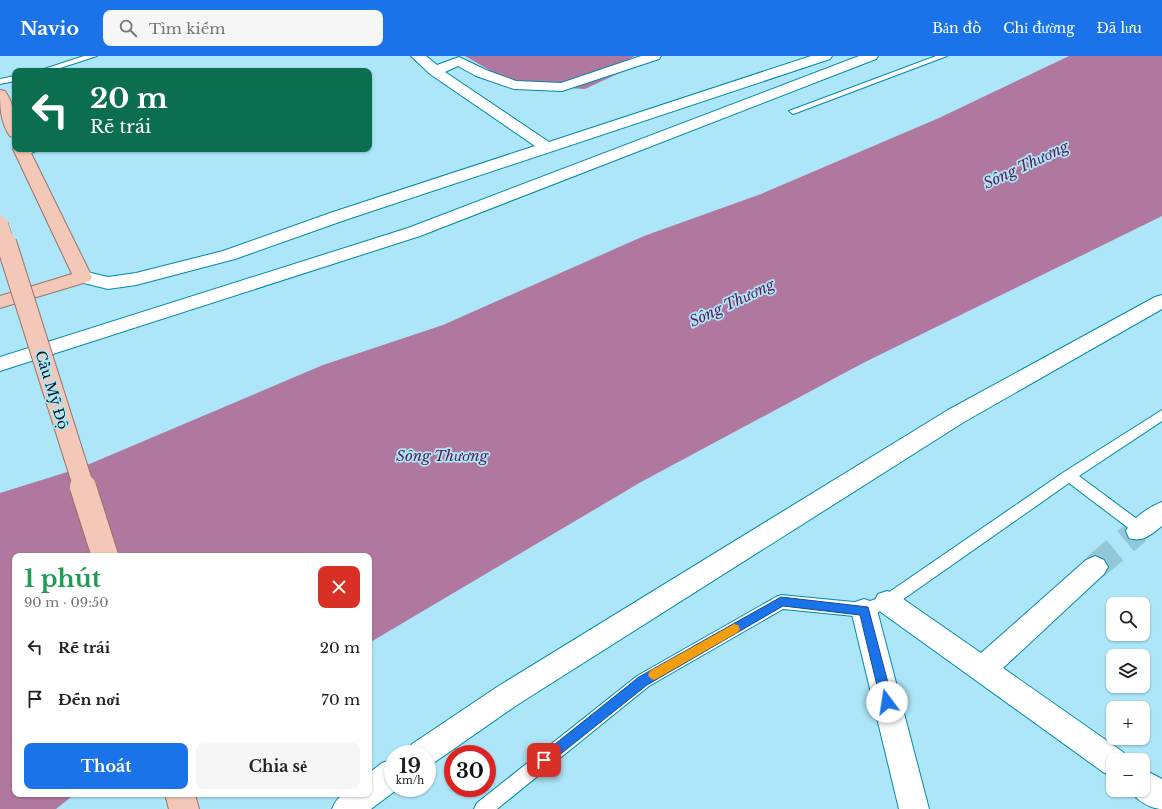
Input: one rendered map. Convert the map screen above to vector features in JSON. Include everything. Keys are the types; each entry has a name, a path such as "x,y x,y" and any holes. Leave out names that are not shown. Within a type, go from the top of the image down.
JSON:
{"main road":[{"path":"0,94 12,125"},
{"path":"28,152 81,273"},
{"name":"Cầu Mỹ Độ","path":"0,224 104,553"},
{"path":"0,292 81,273"},
{"path":"0,302 81,273"},
{"path":"181,797 184,809"}],"street":[{"path":"418,56 436,71 547,147"},
{"path":"436,71 459,61 481,73 514,85 562,87 654,56"},
{"path":"81,273 108,283 136,279 229,255 339,216 825,56"},
{"path":"0,364 414,232 633,149 871,56"},
{"path":"435,745 507,696 956,416 1162,301"},
{"path":"1139,530 1162,512"},
{"path":"982,669 1095,566"},
{"path":"876,606 982,669 1106,757"},
{"path":"876,606 914,809"},
{"path":"372,790 384,781"},
{"path":"1150,789 1162,797"},
{"path":"347,809 362,797"}],"lane":[{"path":"52,68 93,56"},
{"path":"793,111 936,57"},
{"path":"0,82 12,79"},
{"path":"483,809 643,681 781,602 876,606 1162,415"},
{"path":"1069,476 1139,530"}],"water":[{"path":"465,56 635,56 621,63 628,69 585,89 515,85"},
{"name":"Sông Thương","path":"1069,56 1162,56 1162,216 863,363 641,482 372,641 372,553 12,553 12,797 71,797 56,809 0,809 0,493 80,468 323,365 443,325 644,236 761,194 939,118"}],"tunnel":[{"path":"1095,567 1138,531"}],"slow traffic":[{"path":"654,675 734,629"}],"route":[{"path":"544,760 643,681 781,602 864,610 887,702"}]}
